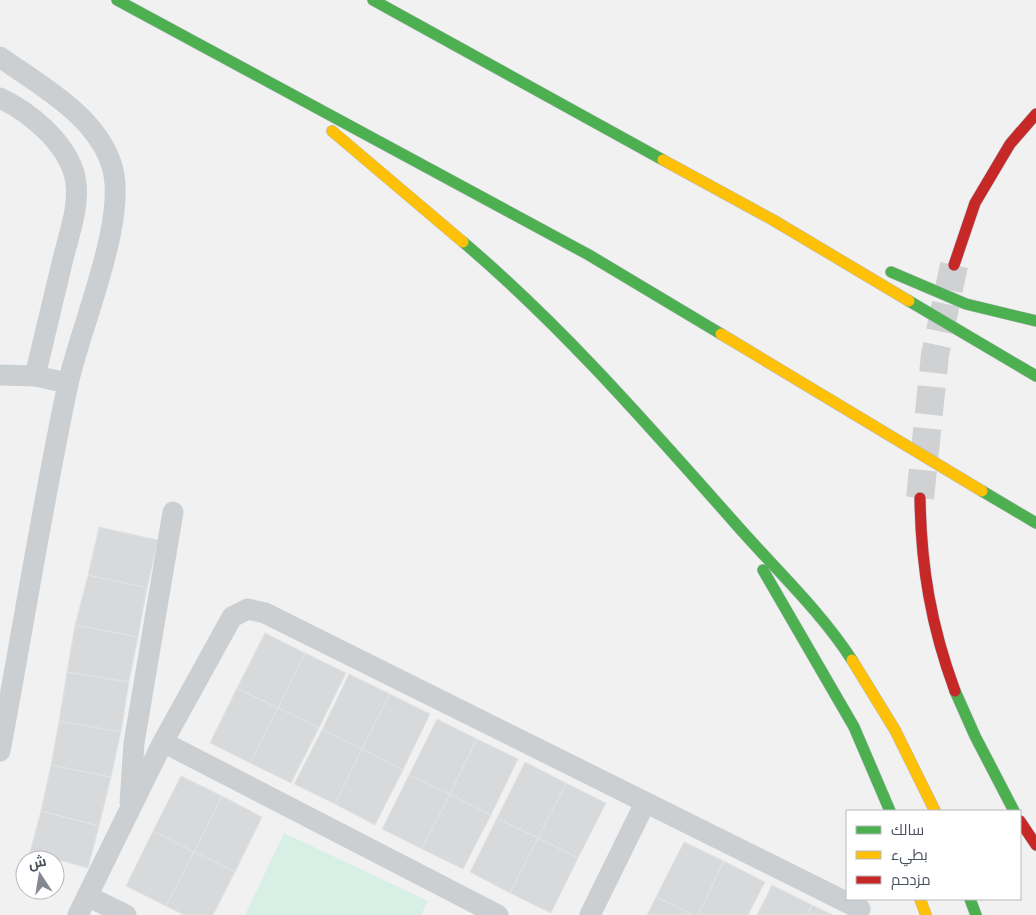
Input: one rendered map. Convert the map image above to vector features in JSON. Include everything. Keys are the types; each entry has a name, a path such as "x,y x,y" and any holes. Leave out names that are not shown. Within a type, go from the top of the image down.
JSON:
{"highway":[{"path":"117,0 291,96 589,255 1036,524"},
{"path":"373,0 774,220 1036,376"},
{"path":"291,96 503,276 633,408 740,529 810,603 850,658 895,730 926,789 935,810"},
{"path":"954,265 975,204 1010,144 1036,114"},
{"path":"774,220 851,253"},
{"path":"877,265 966,304 1036,321"},
{"path":"920,498 919,534 923,570 946,672 973,737 1013,810"},
{"path":"740,529 854,727 890,810"},
{"path":"1021,822 1036,845"},
{"path":"920,900 926,915"},
{"path":"970,900 976,915"}],"street":[{"path":"0,57 52,94 84,121 104,147 115,175 117,186 115,213 109,238 68,383 0,751"},
{"path":"0,98 46,132 67,158 77,187 71,226 35,376"},
{"path":"0,375 35,376 68,383"},
{"path":"121,826 130,809 134,743 173,512"},
{"path":"78,915 163,742 232,617 248,609 257,609 860,909"},
{"path":"163,742 498,915"},
{"path":"590,915 645,803"},
{"path":"87,896 126,915"}],"green space":[{"path":"284,833 428,901 421,915 245,915"}],"building":[{"path":"99,527 158,540 147,588 88,575"},
{"path":"88,575 147,588 138,637 75,625"},
{"path":"75,625 138,637 129,682 67,672"},
{"path":"265,633 305,653 278,708 237,688"},
{"path":"305,653 346,673 319,728 278,708"},
{"path":"67,672 129,682 121,732 59,721"},
{"path":"349,674 390,694 362,749 322,730"},
{"path":"237,688 278,708 250,763 210,743"},
{"path":"390,694 430,714 403,770 362,749"},
{"path":"278,708 319,728 291,783 250,763"},
{"path":"437,719 477,739 450,794 409,775"},
{"path":"59,721 121,732 111,777 51,765"},
{"path":"322,730 362,749 335,804 294,784"},
{"path":"477,739 518,759 491,815 450,794"},
{"path":"362,749 403,770 375,825 335,804"},
{"path":"525,762 566,783 538,838 497,818"},
{"path":"51,765 111,777 99,826 41,811"},
{"path":"409,775 450,794 422,849 382,829"},
{"path":"181,776 222,796 194,852 153,831"},
{"path":"566,783 606,803 578,858 538,838"},
{"path":"450,794 491,815 463,869 422,849"},
{"path":"222,796 262,817 235,872 194,852"},
{"path":"41,811 99,826 88,868 65,862 65,850 31,850"},
{"path":"497,818 538,838 510,893 470,872"},
{"path":"153,831 194,852 166,906 126,886"},
{"path":"538,838 578,858 551,913 510,893"},
{"path":"684,842 724,861 698,915 693,915 656,897"},
{"path":"194,852 235,872 213,915 184,915 166,906"},
{"path":"724,861 765,882 748,915 698,915"},
{"path":"772,885 812,905 807,915 757,915"},
{"path":"656,897 693,915 647,915"},
{"path":"812,905 833,915 807,915"}],"tunnel":[{"path":"920,498 935,355 954,265"}],"traffic: fast":[{"path":"117,0 589,255 721,334"},
{"path":"373,0 663,160"},
{"path":"463,242 500,274 603,377 811,606 852,660"},
{"path":"891,272 966,304 1036,321"},
{"path":"909,301 1036,376"},
{"path":"982,491 1036,523"},
{"path":"763,570 854,727 890,810"},
{"path":"955,691 975,736 1013,810"},
{"path":"970,900 976,915"}],"traffic: slow":[{"path":"332,131 463,242"},
{"path":"663,160 773,220 909,301"},
{"path":"721,334 982,491"},
{"path":"852,660 895,730 935,810"},
{"path":"920,900 926,915"}],"traffic: jam":[{"path":"954,265 975,203 1010,144 1036,114"},
{"path":"920,498 925,572 929,596 940,643 955,691"},
{"path":"1021,822 1036,845"}]}
